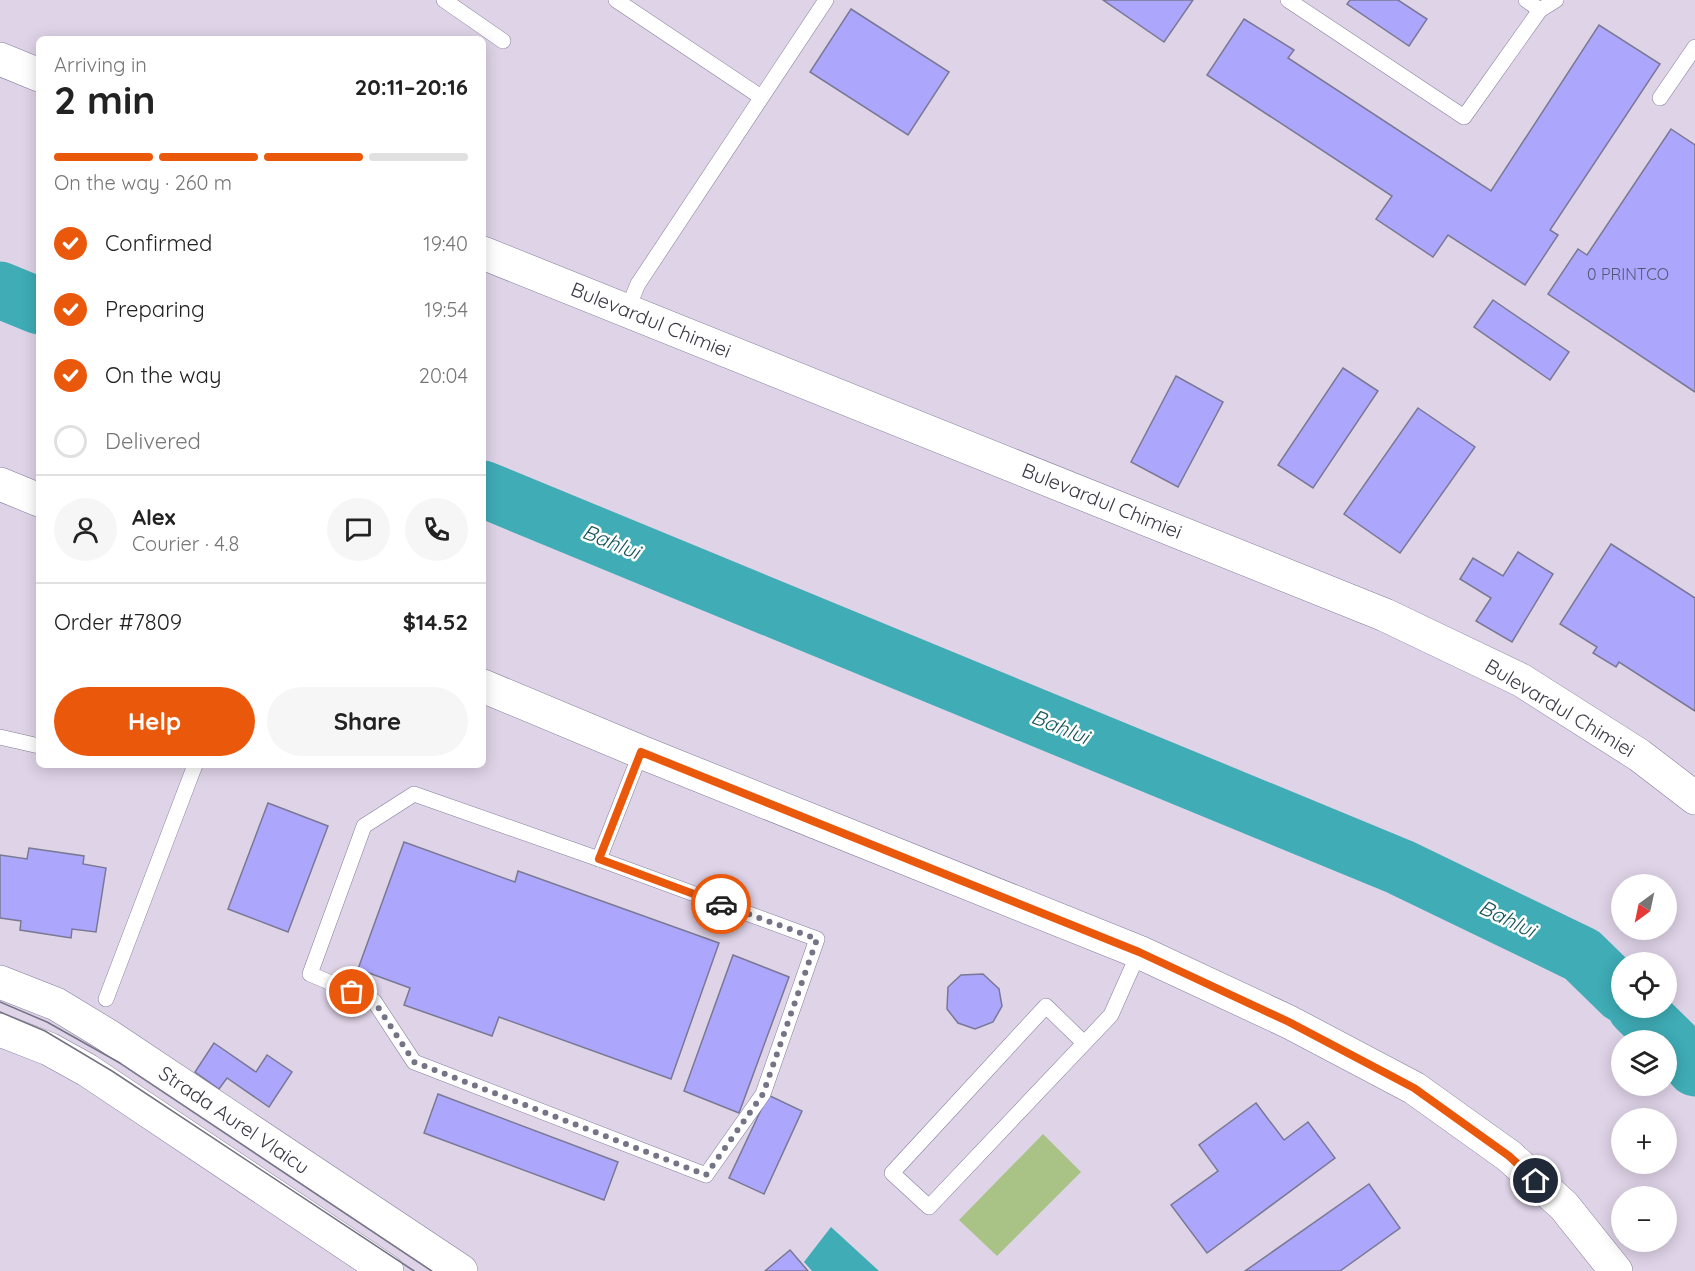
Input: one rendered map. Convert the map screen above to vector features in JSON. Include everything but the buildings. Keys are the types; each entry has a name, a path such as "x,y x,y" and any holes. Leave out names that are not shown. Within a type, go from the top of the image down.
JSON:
{"street":[{"path":"0,59 36,74"},
{"name":"Bulevardul Chimiei","path":"486,254 1385,615 1521,680 1639,755 1695,798"},
{"path":"0,484 36,499"},
{"path":"486,687 1139,952 1289,1022 1414,1088 1509,1156 1564,1206 1616,1271"},
{"name":"Strada Aurel Vlaicu","path":"0,982 56,1004 107,1035 461,1271"},
{"name":"Strada Aurel Vlaicu","path":"0,1030 49,1049 87,1070 387,1271"}],"lane":[{"path":"444,0 503,41"},
{"path":"616,0 761,97"},
{"path":"627,310 638,284 825,0"},
{"path":"1288,0 1464,117 1540,10 1556,0"},
{"path":"1526,0 1540,10"},
{"path":"1660,98 1695,46"},
{"path":"0,737 36,745"},
{"path":"599,859 641,752"},
{"path":"106,999 194,768"},
{"path":"414,794 599,859 817,939 763,1094 706,1175 414,1062 374,1001 310,974 364,826 414,794"},
{"path":"1084,1043 1046,1006 892,1173 929,1207 1111,1015 1139,952"}],"shaded area":[{"path":"0,0 1695,0 1695,1271 0,1271"},
{"path":"1043,1134 1081,1172 997,1256 959,1220"},
{"path":"831,1227 879,1271 812,1271 804,1262"}],"waterway":[{"name":"Bahlui","path":"0,290 36,305"},
{"name":"Bahlui","path":"486,490 1400,867 1582,955 1611,983"},
{"name":"Bahlui","path":"1646,1018 1695,1068"}],"tram line":[{"path":"0,1002 47,1022 120,1063 432,1271"},
{"path":"0,1012 45,1031 112,1071 414,1271"}],"way so far":[{"path":"352,992 374,1001 414,1062 706,1175 763,1094 817,939 721,904"}],"route":[{"path":"721,904 599,859 641,752 1139,952 1289,1022 1414,1088 1509,1156 1536,1181"}]}
